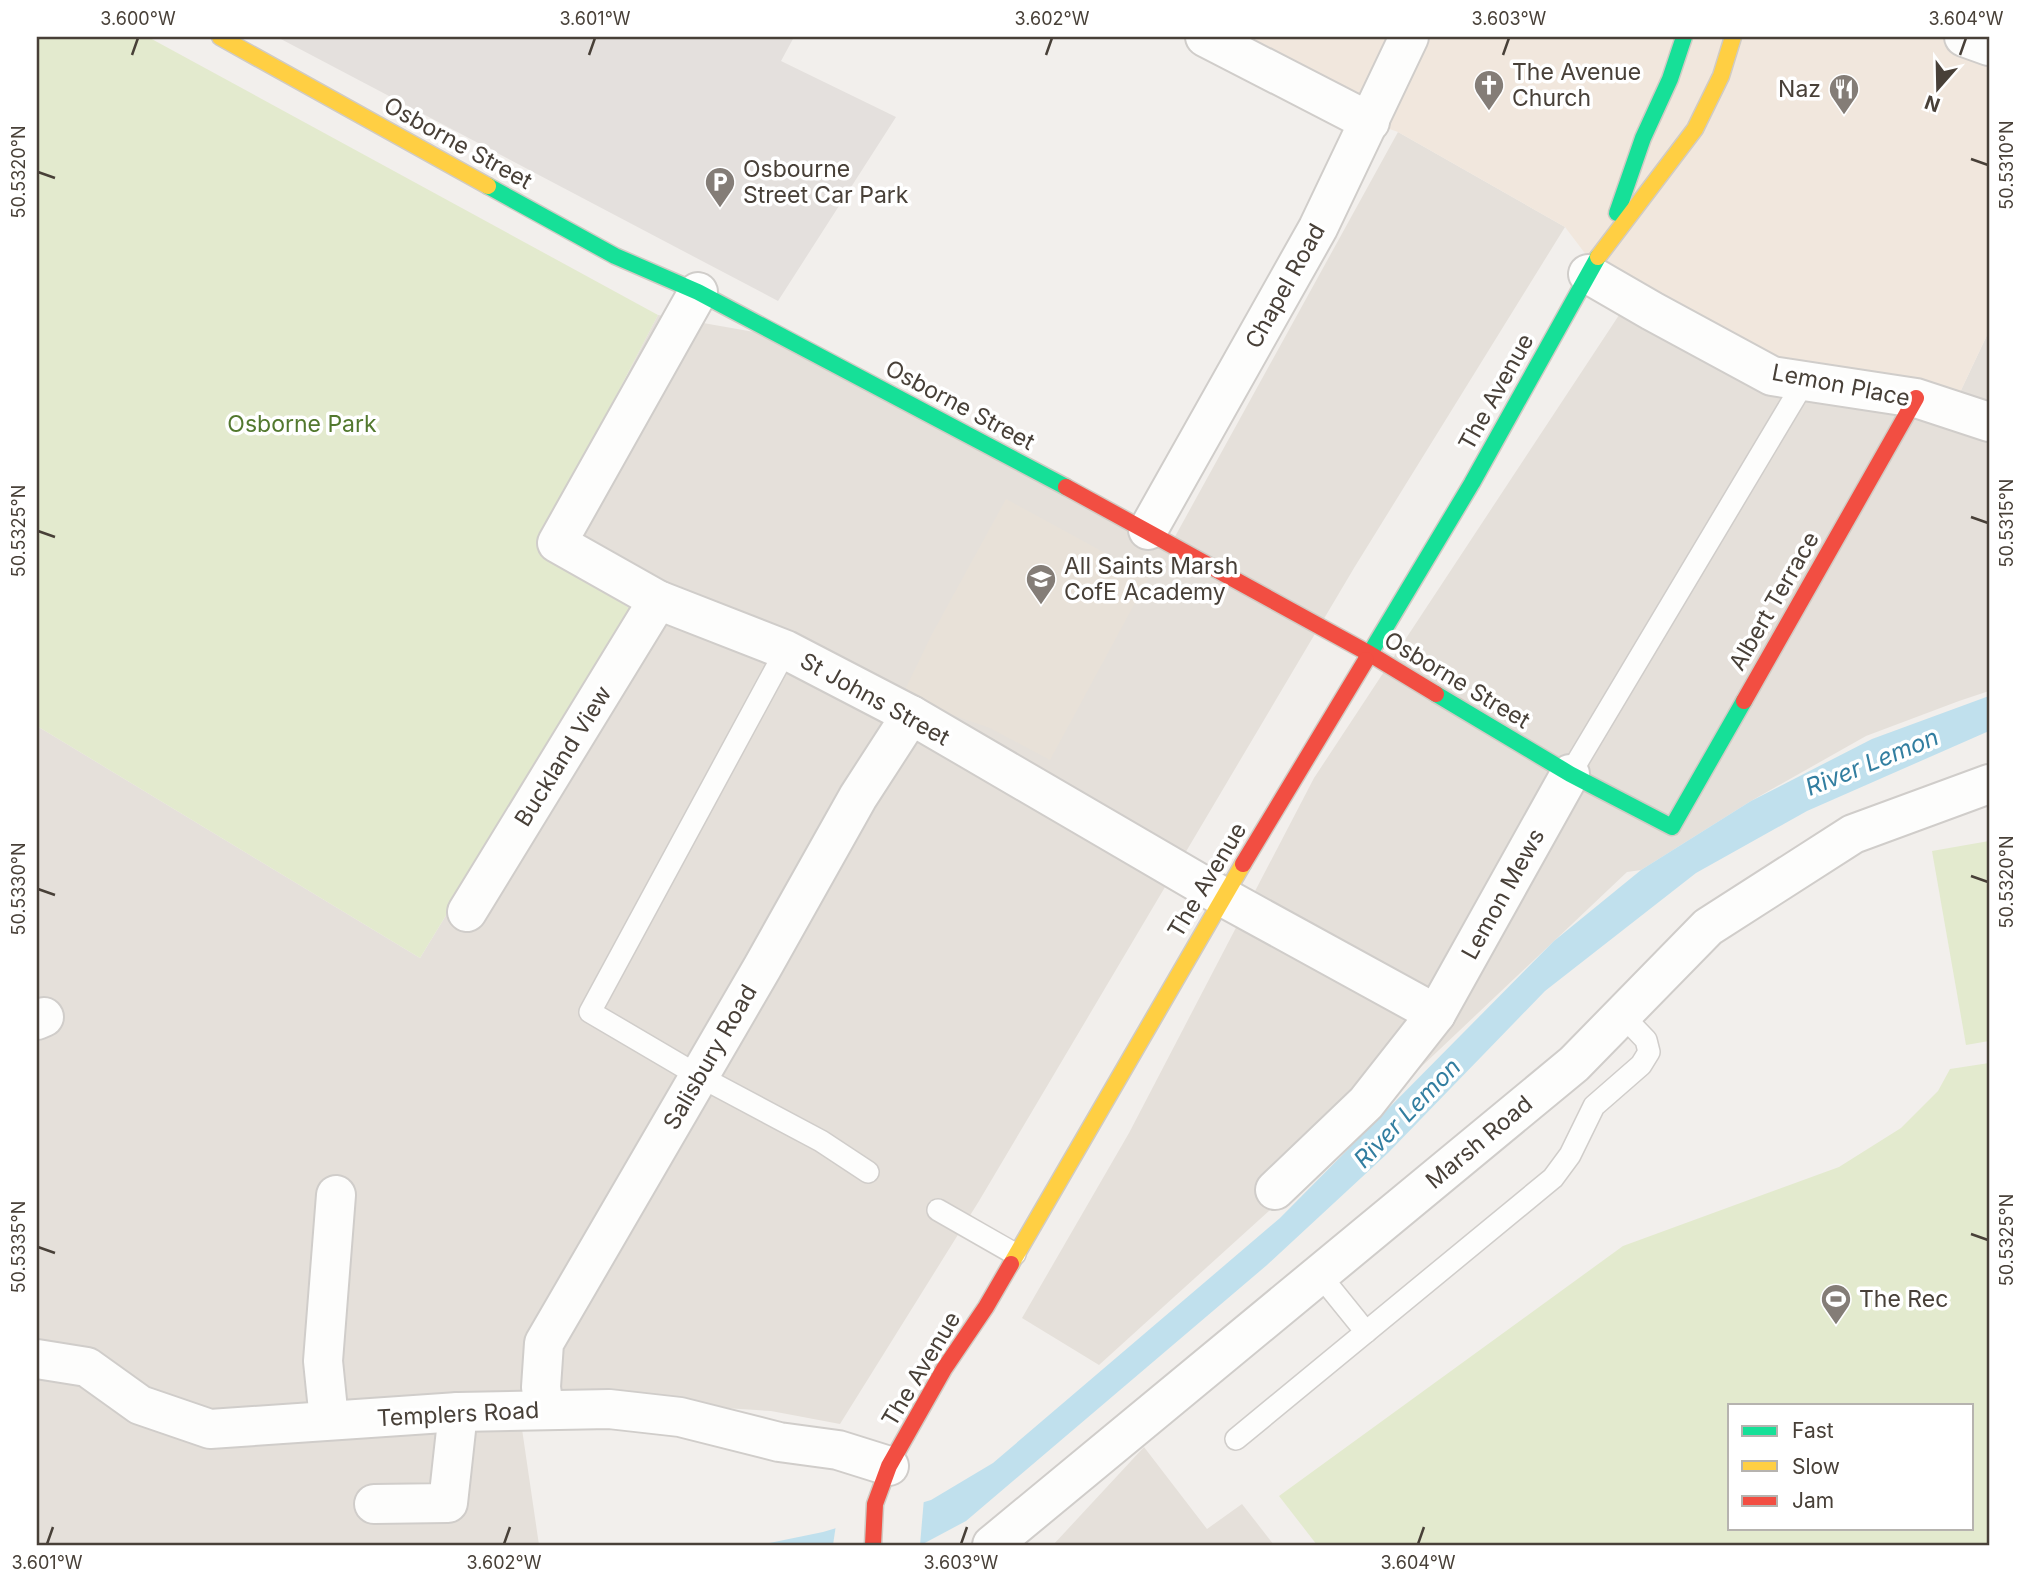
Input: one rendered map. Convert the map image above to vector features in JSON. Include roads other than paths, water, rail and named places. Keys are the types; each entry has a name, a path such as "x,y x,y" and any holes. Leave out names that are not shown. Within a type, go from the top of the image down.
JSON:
{"street":[{"name":"Osborne Street","path":"219,37 615,256 698,292 1148,530 1370,654 1570,774 1672,827"},
{"path":"1205,37 1370,122"},
{"name":"Chapel Road","path":"1148,530 1318,228 1409,37"},
{"name":"The Avenue","path":"873,1545 875,1504 889,1466 944,1368 986,1307 1223,897 1472,483 1596,260 1695,129 1721,76 1733,37"},
{"path":"1965,37 1989,46"},
{"name":"The Avenue","path":"1596,260 1643,138 1686,38"},
{"name":"Lemon Place","path":"1596,260 1651,312 1772,376 1916,398 1989,422"},
{"name":"St Johns Street","path":"698,292 557,543 658,600 786,650 911,716 1223,897 1436,1014"},
{"name":"Albert Terrace","path":"1672,827 1916,398"},
{"name":"Buckland View","path":"467,912 658,600"},
{"name":"Salisbury Road","path":"544,1409 541,1387 544,1343 858,797 911,716"},
{"name":"Lemon Mews","path":"1276,1190 1366,1103 1436,1014 1570,774"},
{"name":"Marsh Road","path":"992,1545 1573,1064 1708,927 1853,834 1970,789 1989,785"},
{"path":"329,1420 323,1361 336,1195"},
{"name":"Templers Road","path":"37,1359 87,1367 140,1405 210,1429 458,1412 609,1409 680,1417 779,1442 838,1450 889,1466"},
{"path":"374,1504 447,1503 458,1412"}],"lane":[{"path":"1570,774 1804,382"},
{"path":"786,650 590,1012 699,1076 821,1141 868,1172"},
{"path":"1236,1439 1553,1178 1570,1156 1594,1106 1641,1065 1649,1052 1646,1040 1622,1015"},
{"path":"938,1210 1015,1254"},
{"path":"1319,1274 1366,1332"}],"water":[{"name":"River Lemon","path":"1989,696 1989,731 1807,811 1696,873 1545,991 1388,1153 1267,1265 966,1521 921,1545 760,1545 823,1532 931,1500 993,1463 1280,1218 1554,941 1641,870 1751,801 1872,739"}],"place":[{"name":"The Avenue Church","path":"1489,112"},
{"name":"Naz","path":"1844,116"},
{"name":"Osbourne Street Car Park","path":"720,209"},
{"name":"All Saints Marsh CofE Academy","path":"1041,606"},
{"name":"The Rec","path":"1836,1326"}],"park label":[{"name":"Osborne Park","path":"302,424"}]}
